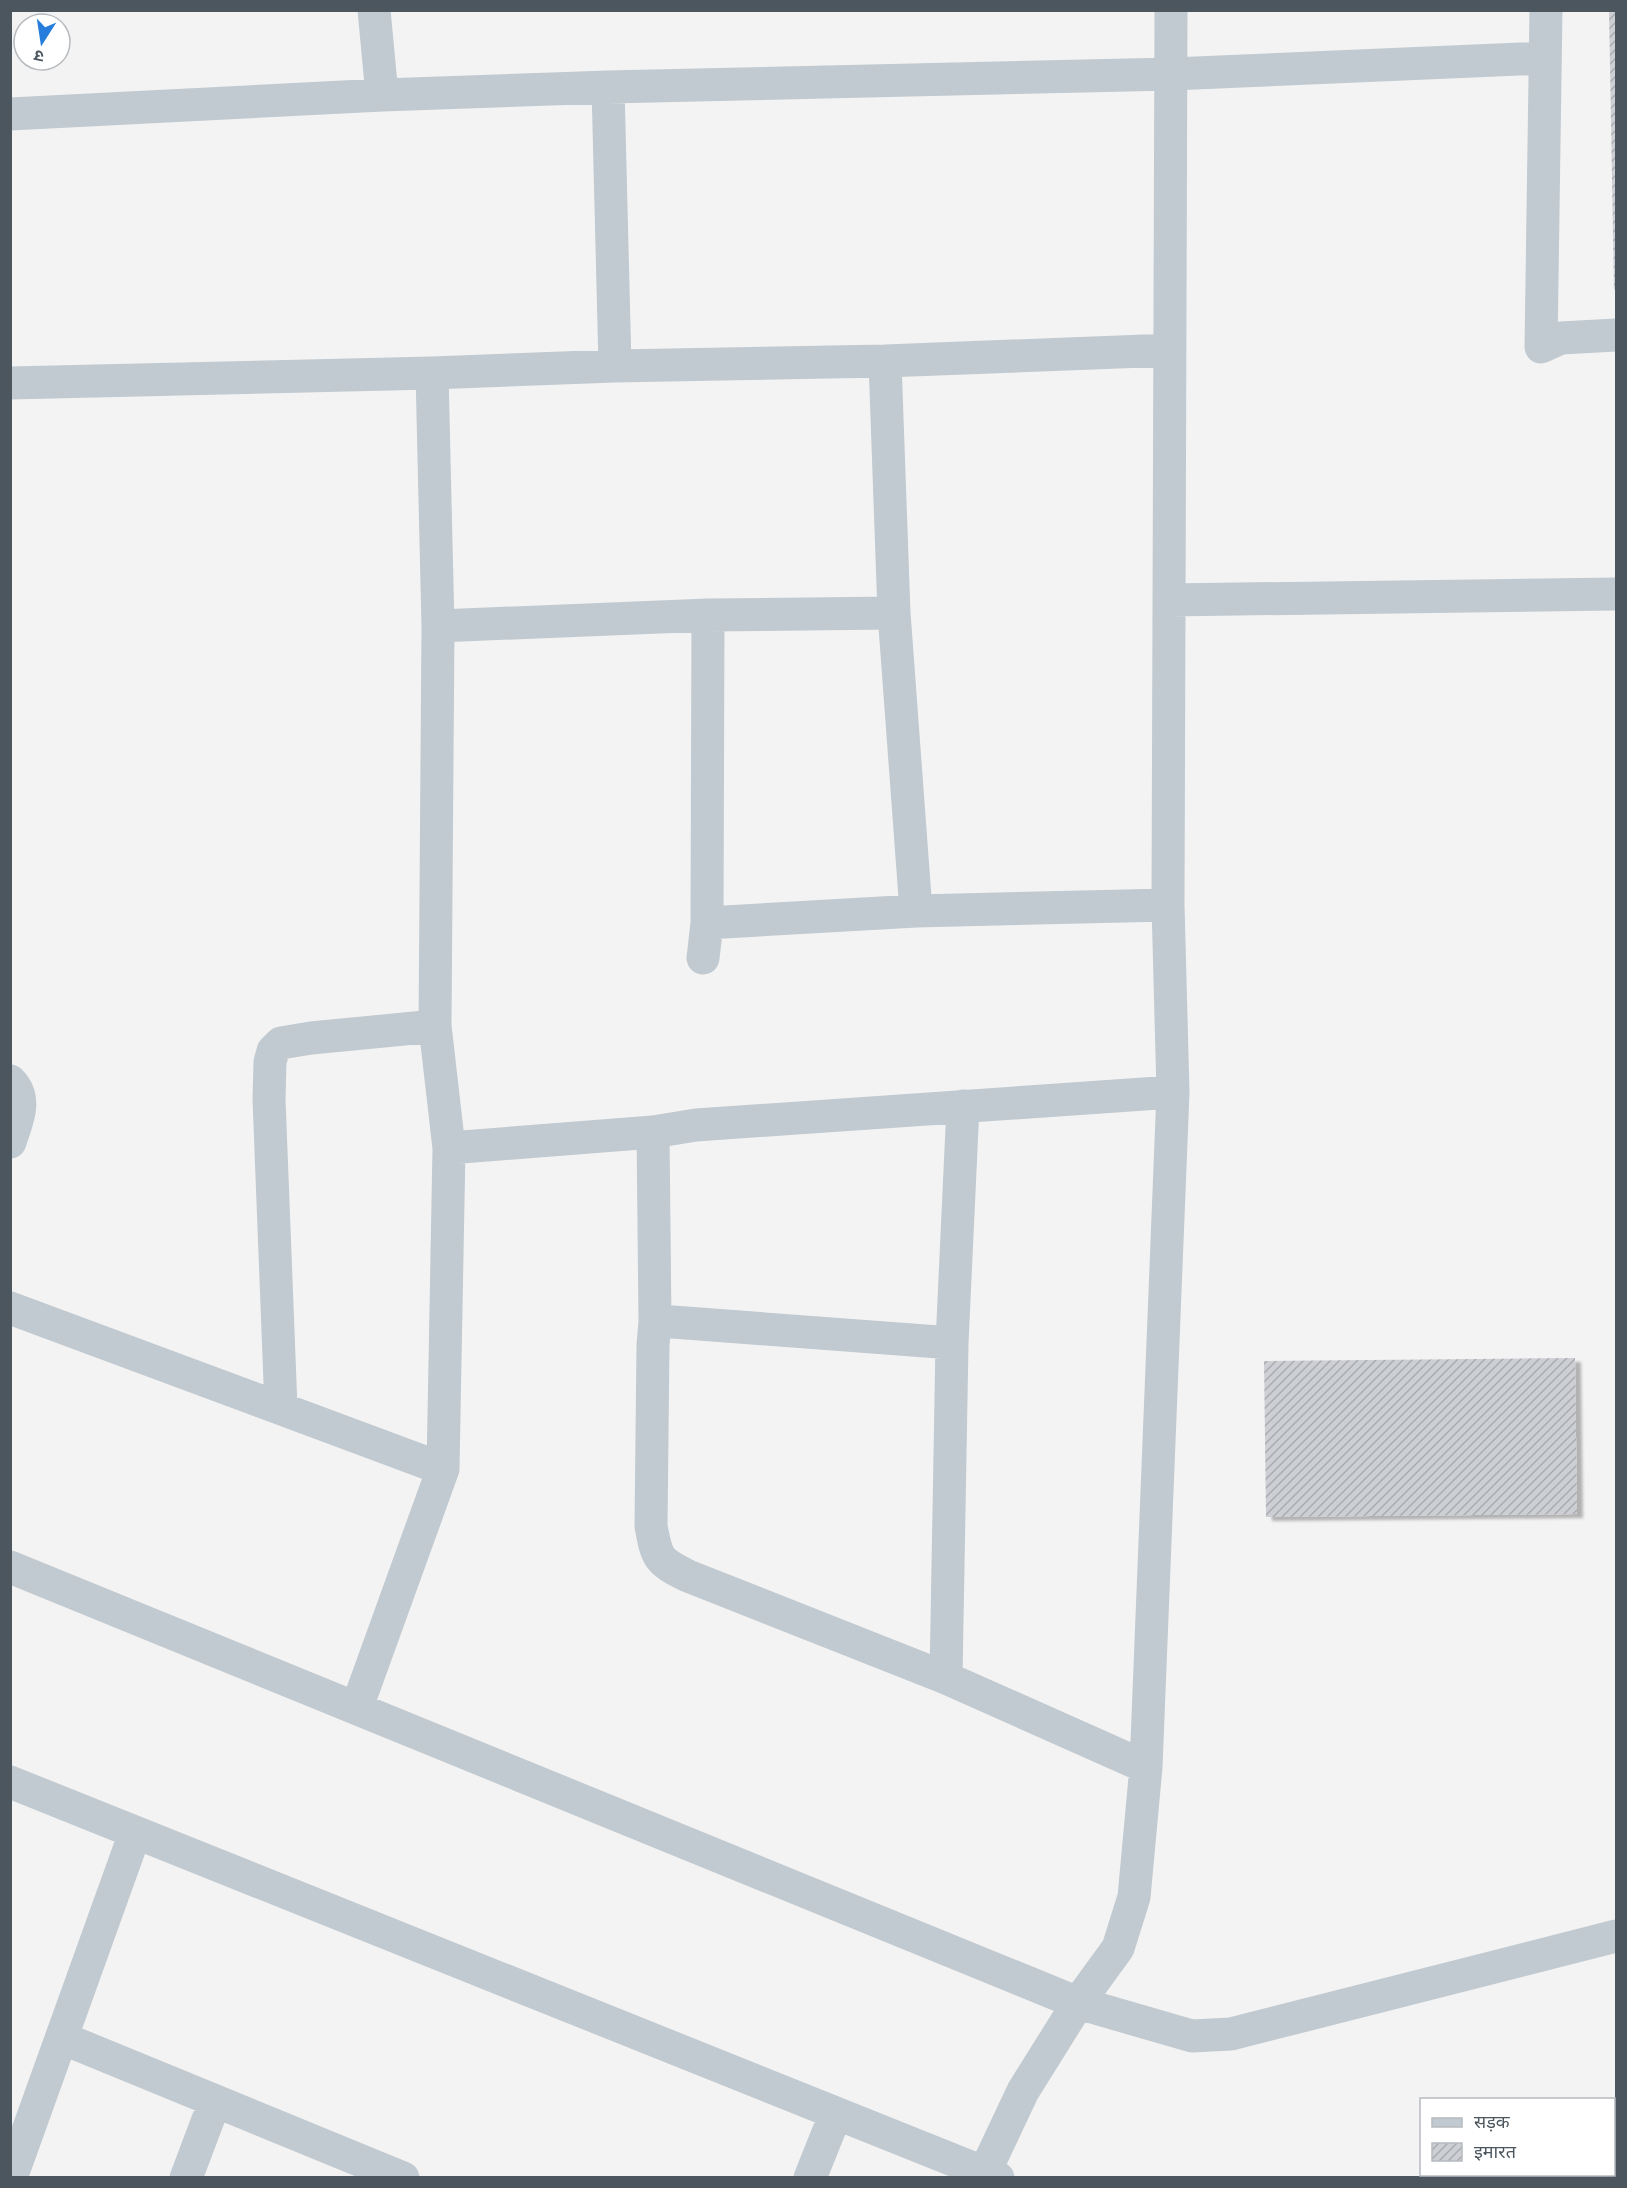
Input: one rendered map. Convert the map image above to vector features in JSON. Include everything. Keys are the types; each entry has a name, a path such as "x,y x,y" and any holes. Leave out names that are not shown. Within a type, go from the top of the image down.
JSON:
{"street":[{"path":"374,10 382,95"},
{"path":"10,1782 836,2112 988,2176 1023,2091 1078,2003 1118,1947 1134,1897 1146,1767 1173,1092 1168,905 1171,10"},
{"path":"1546,10 1541,347 1561,338 1617,335"},
{"path":"10,114 382,95 608,87 1172,74 1545,58"},
{"path":"608,87 615,366"},
{"path":"10,383 885,361 1170,350"},
{"path":"885,361 894,613 916,910"},
{"path":"357,1707 443,1469 449,1148 435,1026 438,626 432,373"},
{"path":"1169,600 1617,594"},
{"path":"438,626 708,615 894,613"},
{"path":"703,958 707,923 708,615"},
{"path":"707,923 916,910 1168,905"},
{"path":"281,1408 269,1099 270,1062 273,1051 281,1043 310,1038 435,1026"},
{"path":"10,1081 17,1088 21,1102 10,1142"},
{"path":"449,1148 653,1132 696,1125 1173,1092"},
{"path":"946,1678 952,1343 963,1106"},
{"path":"653,1132 655,1322 651,1526 655,1548 665,1564 688,1576 946,1678 1146,1767"},
{"path":"10,1308 443,1469"},
{"path":"655,1322 952,1343"},
{"path":"10,1567 1078,2003 1192,2036 1231,2034 1617,1936"},
{"path":"11,2178 135,1833"},
{"path":"63,2038 403,2178"},
{"path":"186,2178 215,2101"},
{"path":"810,2178 836,2112"}],"building":[{"path":"1609,10 1616,10 1616,289 1614,290"},
{"path":"1575,1358 1577,1514 1266,1517 1264,1361"}]}
